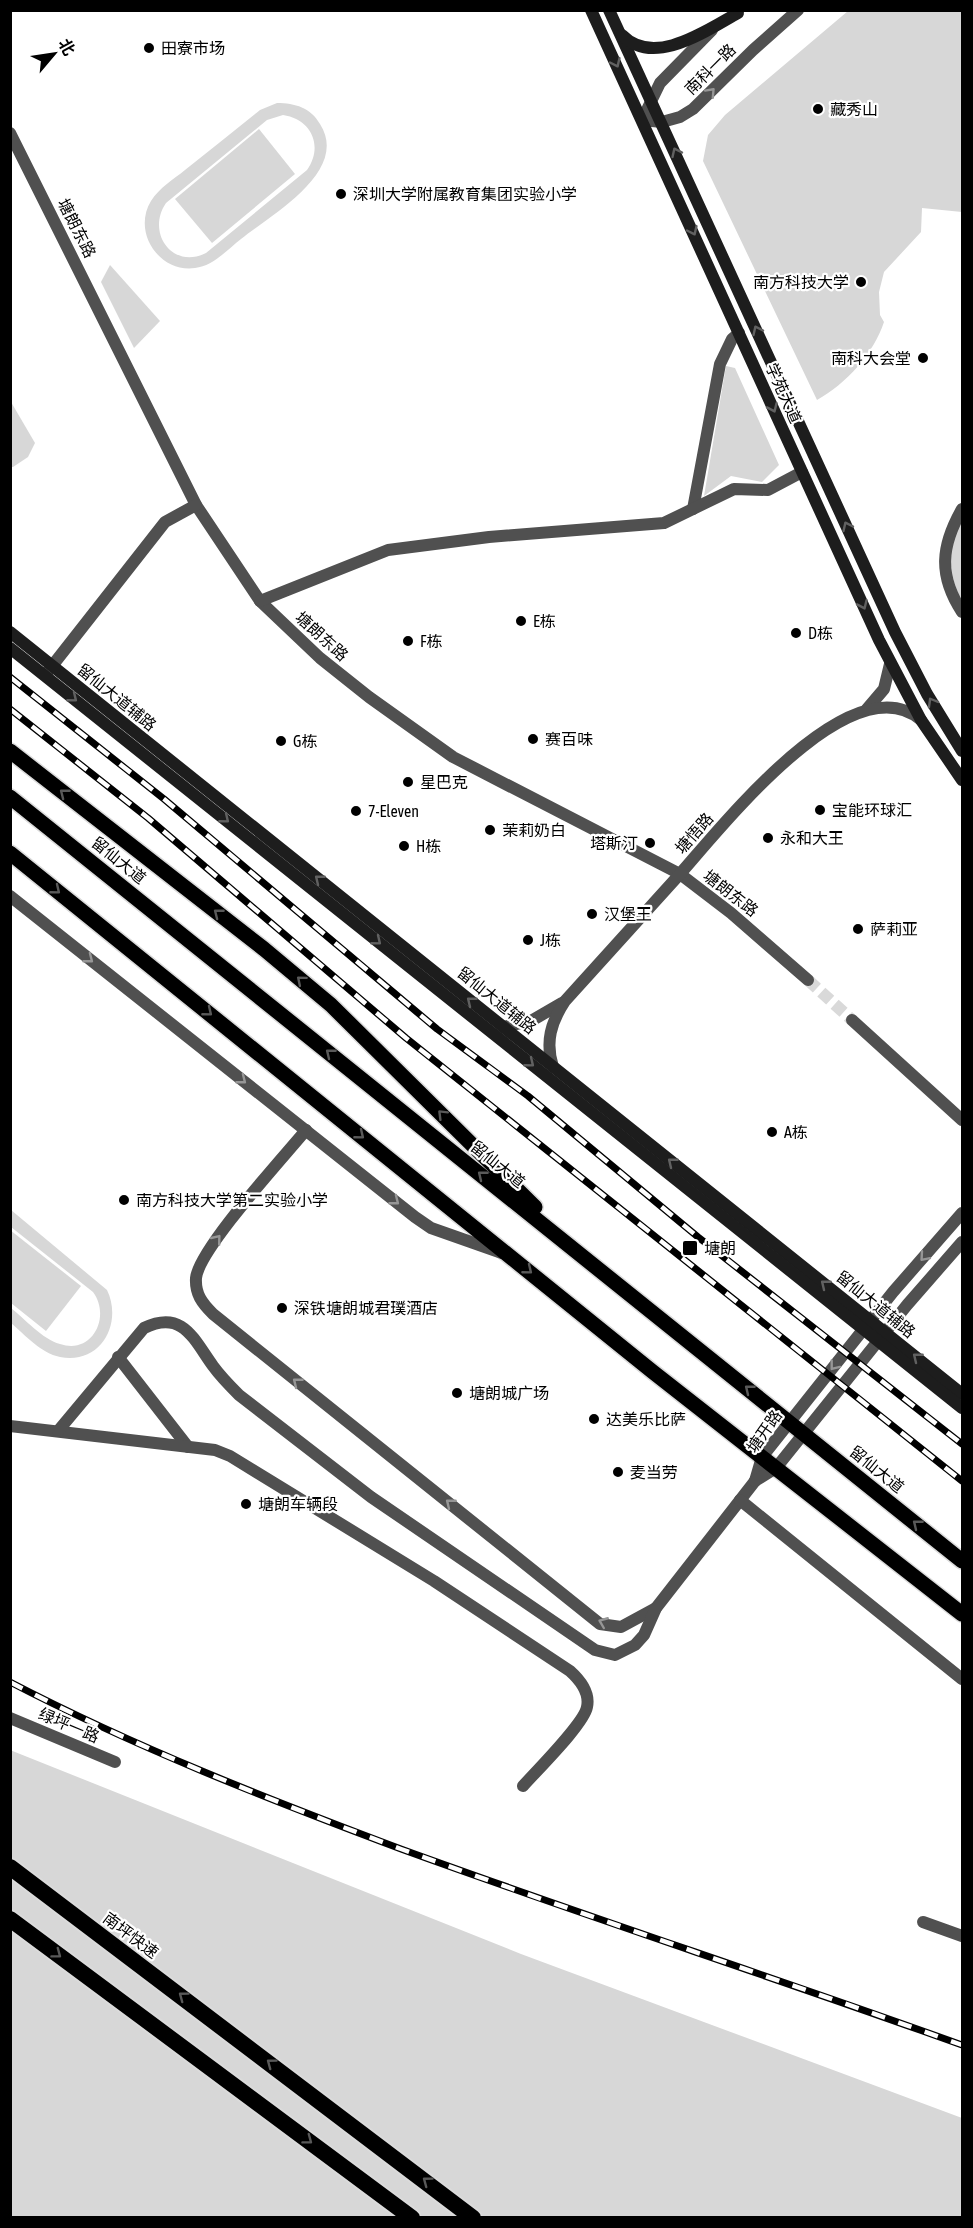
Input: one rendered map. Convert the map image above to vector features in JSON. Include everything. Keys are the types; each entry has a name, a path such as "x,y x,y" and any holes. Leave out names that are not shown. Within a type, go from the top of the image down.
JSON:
{"highway":[{"name":"南坪快速","path":"10,1867 473,2217"},
{"path":"10,1919 412,2217"}],"main road":[{"name":"学苑大道","path":"591,10 891,664 921,720 963,780"},
{"name":"学苑大道","path":"609,10 895,632 927,694 963,751"},
{"path":"620,32 640,46 665,47 741,12"},
{"name":"留仙大道辅路","path":"10,632 49,671 882,1337 963,1408"},
{"name":"留仙大道辅路","path":"10,648 49,671 503,1027 867,1325"},
{"path":"10,751 264,949 359,1032 604,1273"},
{"name":"留仙大道","path":"10,796 963,1561"},
{"path":"10,853 510,1256 963,1614"},
{"name":"留仙大道辅路","path":"882,1337 963,1394"}],"street":[{"name":"南科一路","path":"741,12 712,30 660,83 642,120 662,122 680,117 693,109 798,10"},
{"name":"塘朗东路","path":"10,133 196,506 260,601 320,658 369,698 453,757 680,874 731,913 808,980"},
{"path":"693,509 720,364 724,350 739,333"},
{"path":"260,601 388,550 489,537 664,523 734,489 768,490 802,472"},
{"path":"49,671 165,522 196,506"},
{"path":"963,508 951,529 944,554 949,587 963,612"},
{"name":"塘悟路","path":"553,1067 549,1055 549,1037 553,1019 565,1001 776,769 819,736 867,709 884,689 891,664"},
{"name":"塘悟路","path":"867,709 880,707 903,709 921,720"},
{"path":"10,896 431,1228 510,1256"},
{"name":"塘悟路","path":"503,1027 531,1021 565,1001"},
{"path":"852,1020 963,1120"},
{"path":"306,1130 206,1251 196,1276 196,1289 201,1302 213,1314 600,1624 621,1627 656,1608"},
{"name":"塘开路","path":"755,1481 762,1457 789,1422 867,1325 963,1213"},
{"name":"塘开路","path":"755,1481 776,1468 882,1337 963,1242"},
{"path":"58,1431 144,1328 154,1323 169,1322 181,1326 193,1335 220,1376 255,1408 371,1497 605,1654 615,1655 635,1645 644,1635 656,1608 755,1481"},
{"path":"118,1358 188,1447"},
{"path":"10,1426 215,1450 230,1456 434,1581 578,1678 587,1696 585,1716 523,1786"},
{"path":"740,1500 963,1679"},
{"name":"绿坪一路","path":"10,1718 115,1762"},
{"path":"923,1922 963,1936"}],"shaded area":[{"name":"南方科技大学","path":"848,11 962,11 962,212 922,208 921,232 884,272 879,292 880,315 884,322 873,345 858,367 817,400 703,161 708,135 725,115"},
{"path":"277,103 290,104 312,114 320,124 326,141 325,158 316,174 288,204 214,261 195,268 182,268 170,264 152,248 147,237 146,213 151,201 167,184 260,110","holes":["283,115 301,122 312,135 314,152 307,170 206,253 194,257 173,252 161,236 159,225 166,203 267,120"]},
{"path":"259,129 295,174 212,243 175,199"},
{"path":"110,265 160,321 134,348 101,282"},
{"path":"726,366 735,368 779,465 762,482 731,476 704,496"},
{"path":"11,402 35,443 28,457 13,467 10,467"},
{"path":"962,521 962,602 954,582 951,551"},
{"path":"11,1210 107,1290 111,1303 110,1328 105,1339 87,1355 74,1358 53,1355 34,1343 11,1323 11,1308 47,1338 72,1346 90,1339 96,1331 100,1312 93,1292 11,1227"},
{"path":"10,1230 81,1286 46,1331 11,1303"},
{"path":"10,1750 521,1954 962,2118 962,2217 11,2217"}],"tunnel":[{"path":"808,980 852,1020"}],"railway":[{"path":"10,677 164,799 437,1029 528,1096 698,1237 962,1444"},
{"path":"10,709 148,818 406,1038 962,1481"},
{"path":"10,1682 154,1751 351,1830 962,2045"}],"place":[{"name":"田寮市场","path":"149,48"},
{"name":"藏秀山","path":"818,109"},
{"name":"深圳大学附属教育集团实验小学","path":"341,194"},
{"name":"南方科技大学","path":"861,282"},
{"name":"南科大会堂","path":"923,358"},
{"name":"E栋","path":"521,621"},
{"name":"D栋","path":"796,633"},
{"name":"F栋","path":"408,641"},
{"name":"赛百味","path":"533,739"},
{"name":"G栋","path":"281,741"},
{"name":"星巴克","path":"408,782"},
{"name":"宝能环球汇","path":"820,810"},
{"name":"7-Eleven","path":"356,811"},
{"name":"茉莉奶白","path":"490,830"},
{"name":"永和大王","path":"768,838"},
{"name":"塔斯汀","path":"650,843"},
{"name":"H栋","path":"404,846"},
{"name":"汉堡王","path":"592,914"},
{"name":"萨莉亚","path":"858,929"},
{"name":"J栋","path":"528,940"},
{"name":"A栋","path":"772,1132"},
{"name":"南方科技大学第二实验小学","path":"124,1200"},
{"name":"塘朗","path":"690,1248"},
{"name":"深铁塘朗城君璞酒店","path":"282,1308"},
{"name":"塘朗城广场","path":"457,1393"},
{"name":"达美乐比萨","path":"594,1419"},
{"name":"麦当劳","path":"618,1472"},
{"name":"塘朗车辆段","path":"246,1504"}]}
